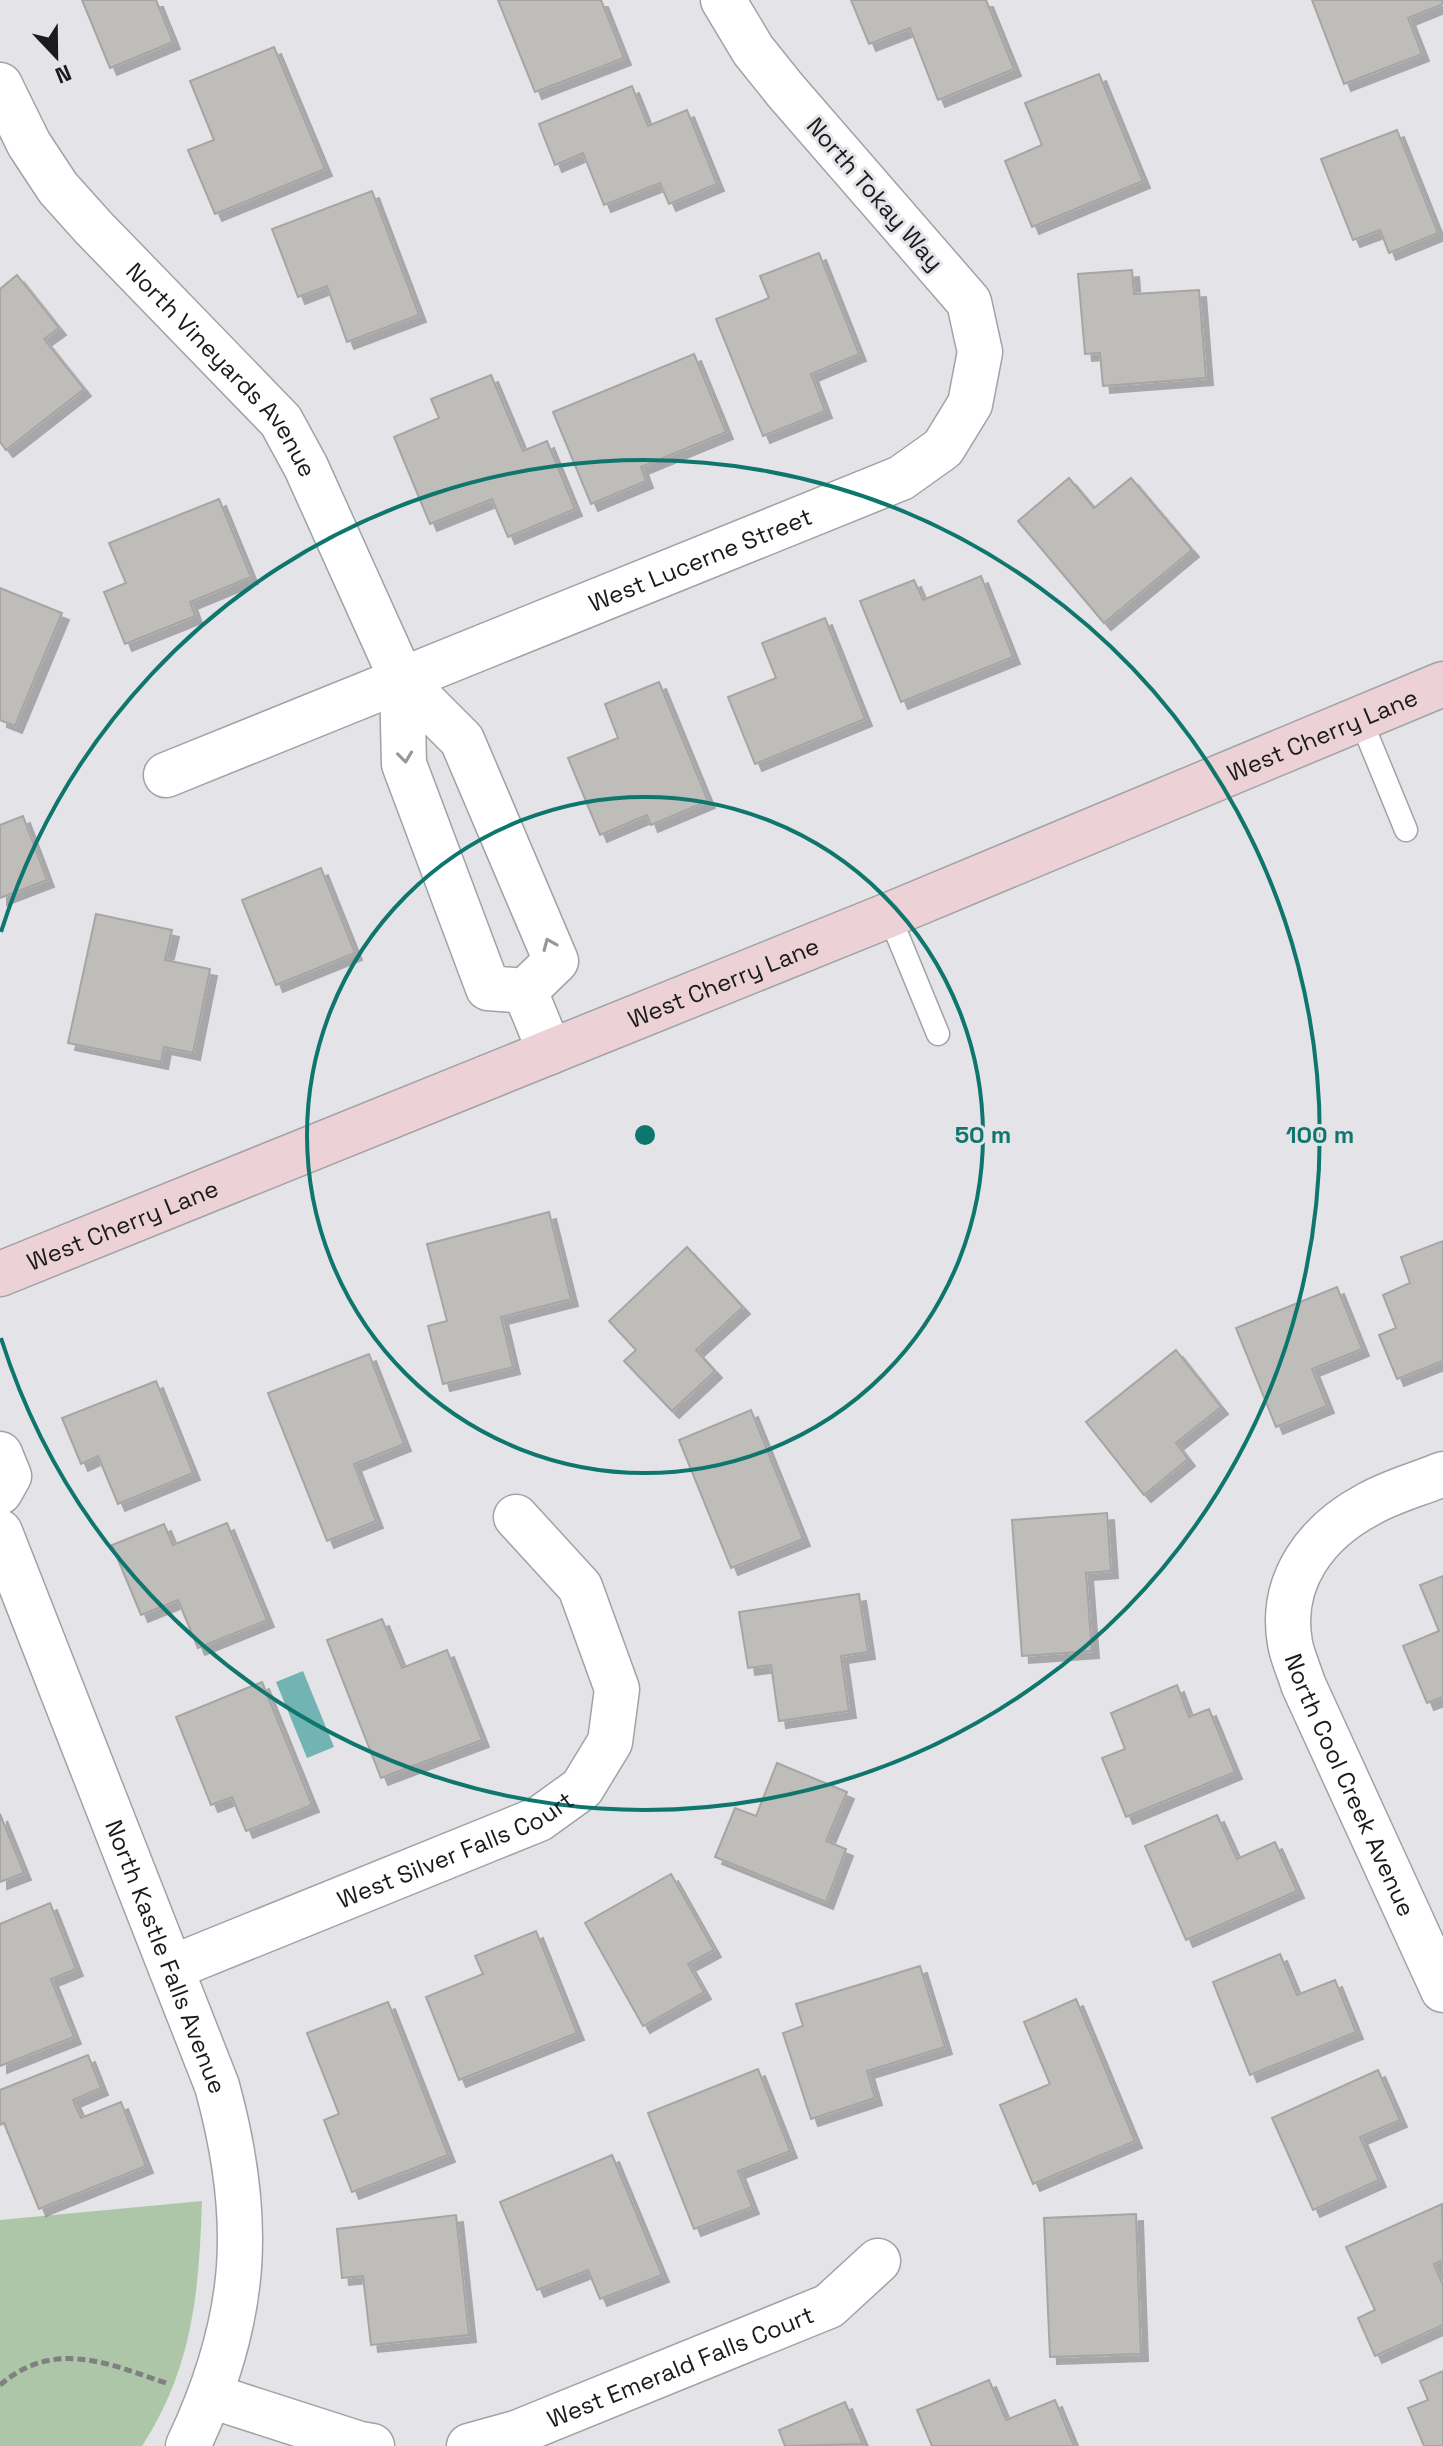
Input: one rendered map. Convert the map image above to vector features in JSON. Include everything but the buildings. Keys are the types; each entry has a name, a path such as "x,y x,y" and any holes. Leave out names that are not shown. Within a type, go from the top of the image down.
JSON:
{"main road":[{"name":"West Cherry Lane","path":"0,1274 889,915 1443,684"}],"street":[{"name":"North Tokay Way","path":"723,0 753,50 785,90 969,302 980,352 970,404"},
{"name":"North Vineyards Avenue","path":"0,85 29,144 58,188 281,421 306,467 402,680 462,740 556,961 525,991 488,988 404,764 402,680"},
{"name":"West Lucerne Street","path":"402,680 901,478 943,448 970,404"},
{"path":"166,775 402,680"},
{"path":"525,991 550,1052"},
{"path":"0,1454 9,1476 0,1492"},
{"name":"North Cool Creek Avenue","path":"1443,1474 1369,1503 1319,1541 1296,1575 1288,1606 1290,1644 1303,1684 1443,1990"},
{"name":"West Silver Falls Court","path":"171,1968 539,1819 582,1788 610,1742 617,1689 580,1587 516,1517"},
{"name":"North Kastle Falls Avenue","path":"0,1532 217,2086 231,2135 240,2189 241,2241 237,2293 227,2346 197,2392 188,2446"},
{"name":"West Emerald Falls Court","path":"469,2446 516,2433 829,2306 878,2261"},
{"path":"197,2392 372,2446"}],"lane":[{"path":"1360,718 1406,830"},
{"path":"889,915 938,1034"}],"path":[{"path":"0,2385 14,2373 58,2357 96,2359 197,2392"}],"green space":[{"path":"202,2201 199,2267 183,2358 159,2417 142,2446 0,2446 0,2220"}],"water":[{"path":"303,1671 334,1747 307,1758 276,1682"}]}
